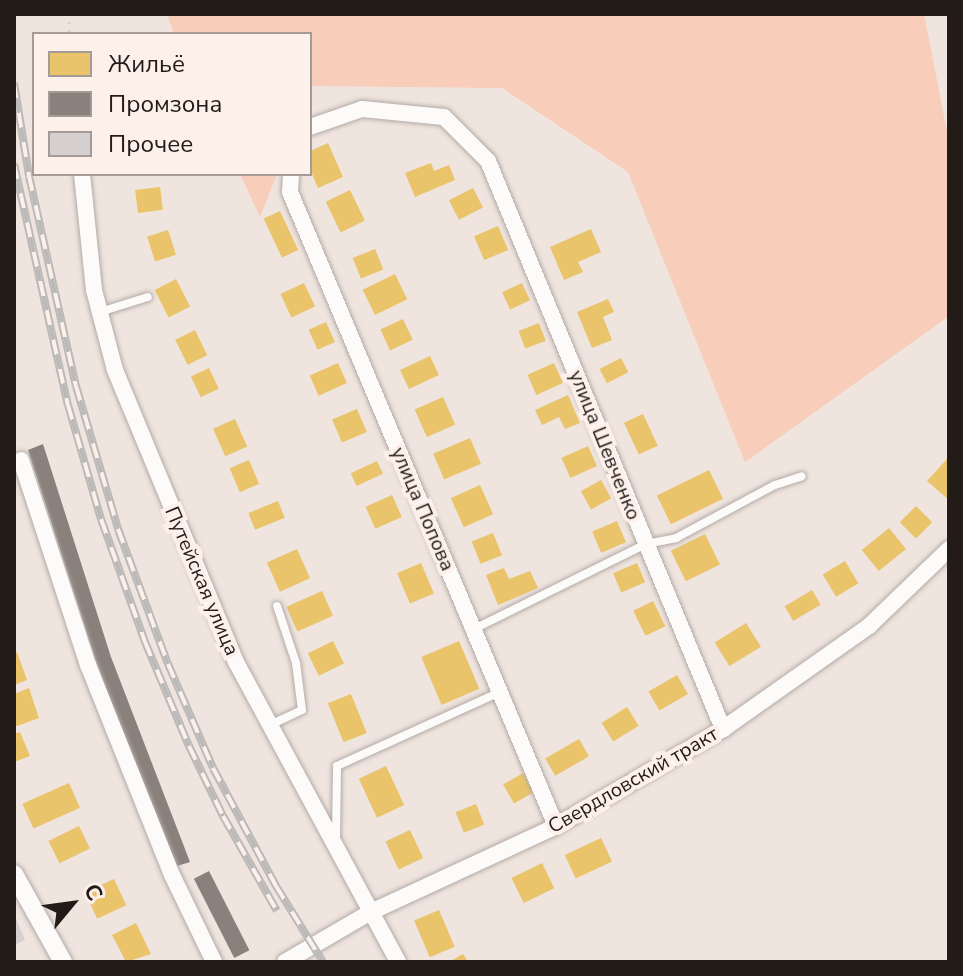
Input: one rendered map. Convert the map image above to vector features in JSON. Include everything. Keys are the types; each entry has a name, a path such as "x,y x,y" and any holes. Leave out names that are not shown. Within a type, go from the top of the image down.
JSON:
{"street":[{"name":"улица Шевченко","path":"312,126 362,109 444,117 488,161 723,729"},
{"name":"Путейская улица","path":"82,176 94,290 127,399 236,662 398,962"},
{"name":"улица Попова","path":"291,176 290,192 556,826"},
{"path":"21,460 88,665 172,875 214,962"},
{"name":"Свердловский тракт","path":"285,962 369,913 556,826 723,729 869,626 949,549"},
{"path":"14,874 63,962"}],"lane":[{"path":"100,313 148,297"},
{"path":"473,629 646,544 676,538 775,485 802,476"},
{"path":"270,726 302,710 296,663 277,606"},
{"path":"336,851 337,766 500,692"}],"shaded area":[{"path":"167,14 924,14 949,142 949,316 745,462 628,172 502,88 312,86 312,32 173,32"},
{"path":"241,176 276,176 260,217"}],"building: Жильё":[{"path":"328,143 343,177 318,188 312,174 312,150"},
{"path":"431,163 434,171 449,165 455,180 415,197 405,173"},
{"path":"160,187 163,210 138,213 135,190"},
{"path":"473,188 483,208 459,220 449,200"},
{"path":"350,190 365,221 341,232 326,202"},
{"path":"280,211 298,250 282,258 264,219"},
{"path":"498,226 508,250 484,260 474,236"},
{"path":"591,229 601,252 578,262 583,272 564,280 550,247"},
{"path":"168,230 176,255 155,262 147,237"},
{"path":"375,249 383,269 361,278 353,258"},
{"path":"395,274 407,299 375,315 363,290"},
{"path":"176,279 190,307 169,318 155,290"},
{"path":"304,283 315,307 291,318 280,294"},
{"path":"522,283 530,300 510,310 502,292"},
{"path":"608,299 614,312 603,317 612,340 592,348 577,312"},
{"path":"403,319 413,340 390,350 380,330"},
{"path":"326,322 335,342 318,350 309,330"},
{"path":"539,323 546,341 525,349 518,331"},
{"path":"195,330 207,355 188,365 175,340"},
{"path":"430,356 439,375 409,389 400,370"},
{"path":"621,358 628,372 607,383 600,369"},
{"path":"338,363 347,383 319,396 310,376"},
{"path":"554,363 563,383 536,395 528,375"},
{"path":"209,368 219,389 201,397 191,376"},
{"path":"568,395 580,423 565,429 559,417 542,425 535,410"},
{"path":"443,397 455,424 427,437 415,410"},
{"path":"357,409 367,432 342,443 332,420"},
{"path":"643,414 658,446 639,455 624,423"},
{"path":"235,419 247,446 225,456 213,429"},
{"path":"470,438 481,464 444,479 433,454"},
{"path":"588,446 597,466 570,478 562,458"},
{"path":"947,459 949,461 949,500 927,481"},
{"path":"249,460 259,484 240,492 230,468"},
{"path":"377,461 383,474 357,486 351,473"},
{"path":"709,470 723,499 671,524 657,495"},
{"path":"601,480 611,498 591,510 581,491"},
{"path":"480,485 493,514 464,527 451,498"},
{"path":"392,495 402,517 375,529 366,507"},
{"path":"278,501 285,518 255,530 248,513"},
{"path":"916,506 932,522 916,539 900,522"},
{"path":"617,521 626,542 601,553 592,532"},
{"path":"889,528 906,549 879,571 862,550"},
{"path":"493,533 502,555 481,564 472,542"},
{"path":"705,534 720,565 686,581 671,551"},
{"path":"297,549 310,578 280,592 267,562"},
{"path":"845,561 858,583 836,597 823,574"},
{"path":"421,563 434,593 410,604 397,573"},
{"path":"637,563 645,582 621,592 613,573"},
{"path":"504,568 509,579 530,571 538,588 498,605 486,575"},
{"path":"812,590 821,605 793,621 785,606"},
{"path":"322,591 333,616 297,632 286,607"},
{"path":"653,601 665,626 646,636 633,611"},
{"path":"746,623 761,647 729,666 715,643"},
{"path":"333,641 344,663 319,676 308,653"},
{"path":"459,641 479,689 442,705 421,657"},
{"path":"17,652 27,680 14,685 14,653"},
{"path":"677,675 688,694 659,711 648,692"},
{"path":"29,688 39,718 14,727 14,694"},
{"path":"351,694 367,733 344,742 328,703"},
{"path":"627,707 639,726 613,742 602,723"},
{"path":"20,732 30,756 14,762 14,734"},
{"path":"579,739 589,756 555,776 545,758"},
{"path":"386,766 404,805 377,818 359,779"},
{"path":"523,773 534,792 514,804 503,784"},
{"path":"69,783 80,808 33,828 22,804"},
{"path":"476,804 484,824 464,833 456,812"},
{"path":"79,826 90,848 59,863 48,841"},
{"path":"410,830 423,858 399,870 386,841"},
{"path":"601,838 612,862 576,878 565,855"},
{"path":"542,863 554,888 524,903 511,878"},
{"path":"114,879 126,905 97,919 85,893"},
{"path":"439,910 455,947 430,957 414,921"},
{"path":"136,923 151,954 126,962 112,935"},
{"path":"463,954 468,962 449,962"}],"building: Промзона":[{"path":"43,444 111,657 190,862 174,867 96,661 28,450"},
{"path":"209,871 249,950 234,958 194,879"}],"building: Прочее":[{"path":"14,914 25,940 14,945"}],"railway":[{"path":"14,83 29,176 76,386 118,529 168,664 213,768 276,886 323,962"},
{"path":"14,164 68,405 101,519 145,642 189,746 223,816 277,911"}]}
